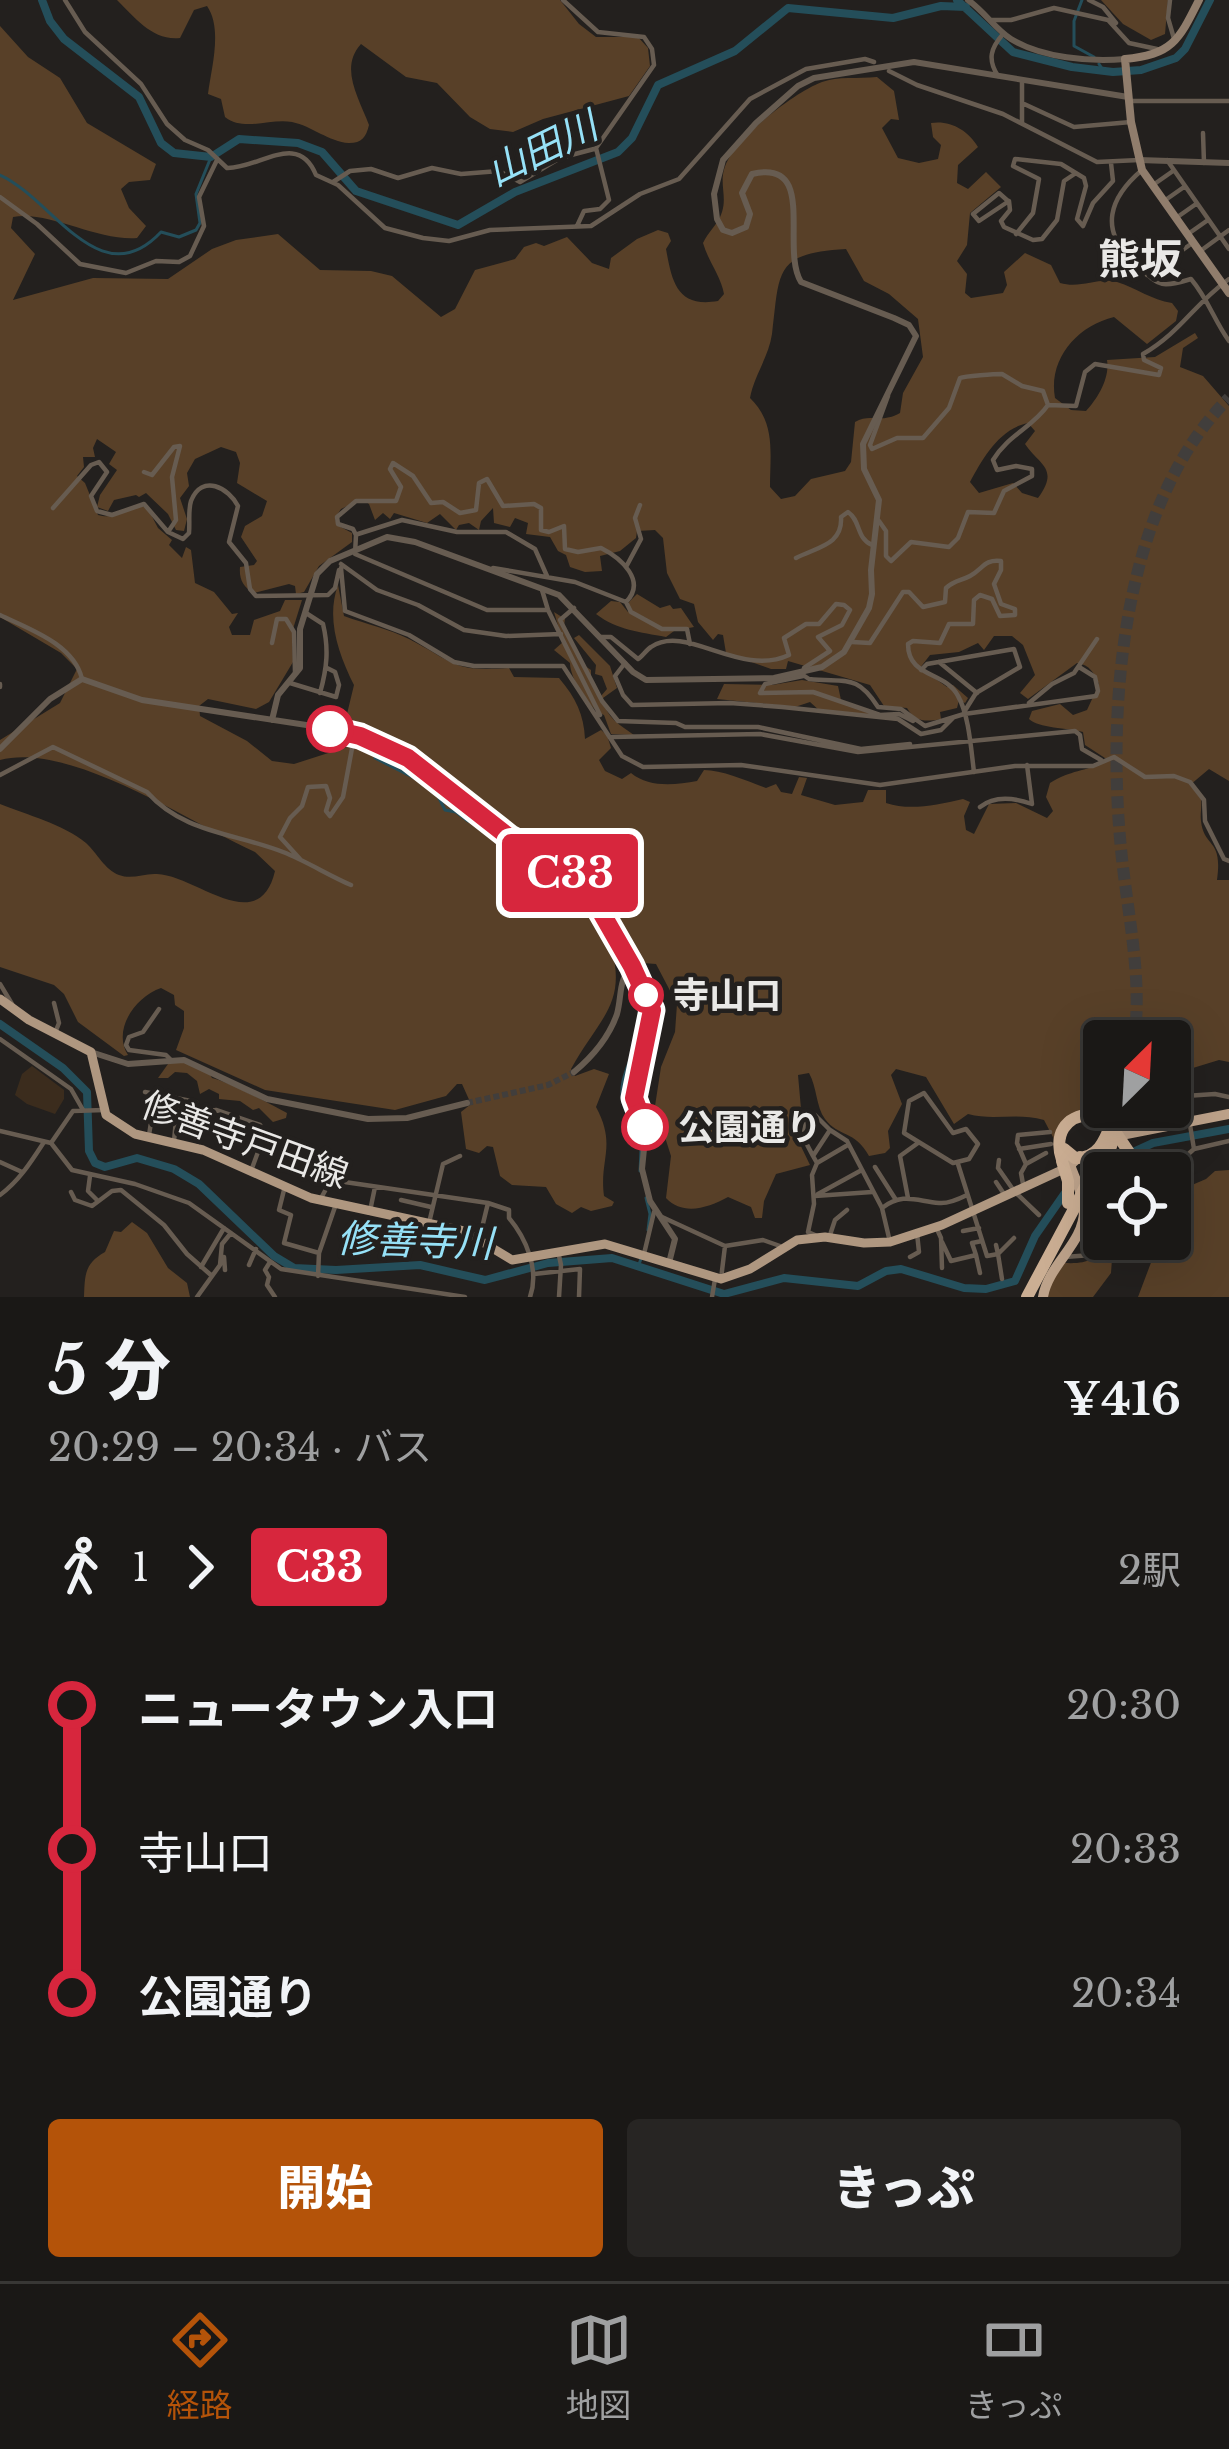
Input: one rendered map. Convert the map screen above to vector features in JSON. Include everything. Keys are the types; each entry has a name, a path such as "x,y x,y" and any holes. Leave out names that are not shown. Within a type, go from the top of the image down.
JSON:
{"highway":[{"path":"1191,1123 1229,1114"},
{"path":"1074,1208 1060,1134 1077,1117 1099,1116 1129,1152"},
{"path":"1027,1297 1082,1221 1084,1207 1064,1158 1064,1137 1069,1127 1083,1119"},
{"path":"1092,1147 1102,1128"},
{"path":"1105,1128 1122,1141"},
{"path":"1064,1158 1092,1155 1108,1128"},
{"path":"1043,1297 1050,1261 1111,1128"},
{"path":"1064,1158 1170,1128"},
{"path":"1074,1208 1083,1207"}],"main road":[{"path":"1199,0 1175,42 1162,52 1125,61 1128,99 1141,165 1151,186 1226,281 1229,292"},
{"path":"0,999 91,1052"},
{"name":"修善寺戸田線","path":"91,1052 90,1061 101,1084 102,1110 130,1132 174,1141 320,1200 464,1231 512,1260 532,1264 560,1260 605,1244 717,1281"},
{"path":"717,1281 750,1269 797,1240 890,1242 1016,1193 1064,1158"}],"street":[{"path":"65,0 85,32 141,84 167,124 185,140 234,169 278,152 291,152 307,159 316,175 335,181 385,228 438,241 490,230 591,226 640,194 674,182 725,131 746,102 794,75 855,60 874,62"},
{"path":"563,0 598,32 640,34 652,49 651,74 596,148 609,200 600,209 584,211 577,226"},
{"path":"968,0 1003,34 1022,45 1125,61"},
{"path":"1089,0 1109,13 1129,43 1162,52"},
{"path":"1170,0 1175,42"},
{"path":"992,20 1011,20 1054,8 1116,26"},
{"path":"998,76 992,66 993,45 1003,34"},
{"path":"1079,667 1095,677 1096,696 964,715 930,726 813,692 760,693 764,685 830,663 852,642 872,601 878,494 864,469 862,453 867,434 914,346 915,331 894,318 801,282 791,260 793,191 776,173 752,174 742,193 749,214 746,227 732,233 723,230 716,211 717,173 734,145 799,86 814,78 914,62 1128,99 1229,101"},
{"path":"889,71 1022,123 1097,162 1229,163"},
{"path":"1022,81 1022,123"},
{"path":"1022,103 1074,127 1131,122"},
{"path":"1203,134 1204,163"},
{"path":"335,181 346,172 370,169 398,178 428,168 461,174 500,172 520,182 560,158 596,148"},
{"path":"0,197 80,264 126,273 156,261 178,262 190,256 204,226 200,197 217,159"},
{"path":"1016,234 1033,214 1039,179 1013,166 1015,159 1061,164 1076,173 1087,184 1077,219 1083,226 1093,203 1113,181 1112,163"},
{"path":"1167,160 1229,249"},
{"path":"1141,165 1122,190 1112,232 1117,247 1147,275 1167,286 1191,279 1229,341"},
{"path":"1151,186 1173,171"},
{"path":"1008,201 979,221 973,214 999,194 1008,201 1010,210 1001,223 1035,241 1045,238 1057,220 1064,181 1076,173"},
{"path":"1163,202 1184,187"},
{"path":"1175,219 1196,204"},
{"path":"1193,243 1208,220"},
{"path":"1147,275 1193,243 1229,230"},
{"path":"1048,405 1079,403 1085,372 1094,364 1159,374 1161,368 1144,360 1143,354 1181,328 1205,295 1226,281"},
{"path":"888,395 872,449 897,438 923,438 949,408 960,379 966,376 979,379 1002,374 1042,391 1048,405"},
{"path":"879,521 886,531 885,554 891,561 911,542 949,547 958,538 968,512 994,513 1004,490 1032,476 1032,469 1026,466 995,469 993,460 1048,405"},
{"path":"144,472 151,476 174,447 180,446 172,477 176,520 168,532"},
{"path":"53,508 99,462 107,472 92,490 94,509 106,515 144,504 177,538 188,536 193,497 208,486 222,486 238,506 229,542 246,563 253,594 266,599 309,591 330,594 340,562"},
{"path":"352,551 356,535 338,524 338,517 356,502 396,501 400,487 390,467 396,463 413,476 431,503 443,502 460,513 476,509 479,483 487,479 503,506 538,506 541,530 564,526 565,549 601,548 626,567 635,590 626,602"},
{"path":"626,567 641,539 635,518 640,505"},
{"path":"796,558 834,541 841,532 841,517 848,512 862,538 873,545"},
{"path":"356,535 402,520 457,532 506,532 535,549 547,576"},
{"path":"272,720 278,695 302,660 304,612 320,570 352,551 395,537 560,595 639,677 748,681 802,674 859,684 878,707 901,709 913,721"},
{"path":"352,551 477,607 548,610"},
{"path":"852,642 870,643 903,592 923,607 934,608 945,602 946,588 952,582 998,559 1001,569 994,586 1000,604 1015,609 1015,614 1000,616 992,599 978,596 973,624 949,624 940,643 908,643 908,657 921,671 952,687 959,697 974,772"},
{"path":"340,562 377,590 464,630 506,636 560,634"},
{"path":"340,562 343,605 349,614 409,635 454,662 560,665 626,760 656,768 741,765 880,785 1027,766 1089,766 1120,758 1141,776 1187,779 1204,800 1205,821 1229,861"},
{"path":"490,569 575,582 626,602 631,612 658,628 687,629 690,644"},
{"path":"543,587 548,610 601,720"},
{"path":"601,637 613,639 638,659 657,644 690,644 715,649 738,661 772,663 789,655 784,638 806,624 820,624 836,604 846,606 849,613 842,625 818,637 830,650 802,674"},
{"path":"574,608 561,621 602,701 618,721 676,723 685,728 758,727 860,751 910,744"},
{"path":"304,612 323,624 327,668 320,693"},
{"path":"0,615 69,655 82,679"},
{"path":"272,643 277,619 286,619 294,632 292,680"},
{"path":"1026,706 1079,667 1097,638"},
{"path":"921,671 925,665 1014,649 1018,669 977,693 964,715"},
{"path":"939,662 977,693"},
{"path":"625,663 615,676 632,706 730,703 782,707 898,719 921,734 941,730 953,717"},
{"path":"292,680 336,697 336,674 327,668"},
{"path":"0,749 64,688 82,679 142,700 350,733 422,767 519,844 568,870 593,898 632,966 652,1014 634,1104 646,1129 642,1169 656,1213 675,1239 669,1264"},
{"path":"612,737 760,734 860,751 1075,731 1082,749 1100,760"},
{"path":"300,859 280,837 302,806 308,787 326,786 330,815 343,797 353,743 386,753 388,748"},
{"path":"0,775 51,747 147,792 206,832 300,859 351,885"},
{"path":"980,807 989,801 1016,799 1031,804 1027,766"},
{"path":"574,1072 591,1057 613,1024 621,981 632,966"},
{"path":"0,984 14,1010"},
{"path":"54,1003 59,1023 55,1033"},
{"path":"142,1034 159,1009"},
{"path":"153,1028 129,1037 127,1048 171,1060"},
{"path":"0,1039 71,1089 84,1110"},
{"path":"91,1052 128,1064 171,1060 202,1066 267,1099 368,1119 407,1118 467,1103"},
{"path":"145,1092 196,1102 194,1114"},
{"path":"924,1093 952,1133 967,1129 979,1142 969,1159 958,1163 943,1160 933,1147 906,1135 903,1125 909,1101 924,1093"},
{"path":"1191,1095 1229,1097"},
{"path":"149,1135 153,1110 164,1097"},
{"path":"174,1141 178,1099"},
{"path":"0,1195 24,1173 68,1115 102,1110"},
{"path":"177,1117 216,1110 262,1127 265,1133 251,1172"},
{"path":"815,1160 802,1137 815,1114 846,1139 882,1208 890,1242"},
{"path":"1187,1128 1194,1146"},
{"path":"0,1130 47,1142 66,1167 175,1197 292,1273 465,1297"},
{"path":"830,1130 815,1160 808,1232 824,1238 847,1210"},
{"path":"1026,1164 1016,1141 1020,1134 1050,1132"},
{"path":"1188,1152 1194,1146 1229,1141"},
{"path":"908,1198 900,1156 919,1142"},
{"path":"815,1160 846,1146"},
{"path":"1019,1149 1064,1158"},
{"path":"1016,1193 1026,1164 1046,1153"},
{"path":"429,1223 445,1161 460,1156"},
{"path":"999,1160 998,1168 1016,1193 1039,1215"},
{"path":"0,1162 24,1173"},
{"path":"958,1163 987,1256 998,1254 1014,1238"},
{"path":"875,1167 896,1200"},
{"path":"815,1196 860,1171"},
{"path":"90,1176 88,1191 99,1203"},
{"path":"112,1179 116,1189"},
{"path":"320,1200 331,1180 436,1197 473,1198 509,1210 508,1217 532,1264 530,1297"},
{"path":"996,1182 1016,1193"},
{"path":"370,1210 376,1185"},
{"path":"285,1186 279,1210 291,1215 284,1243 319,1253"},
{"path":"70,1192 85,1205 122,1190 164,1225 212,1276"},
{"path":"398,1216 403,1190"},
{"path":"815,1196 872,1192"},
{"path":"882,1208 908,1198 942,1203 968,1195"},
{"path":"401,1200 433,1207"},
{"path":"479,1240 488,1203"},
{"path":"318,1275 319,1253 335,1204"},
{"path":"656,1213 725,1246 763,1240 782,1247"},
{"path":"644,1254 656,1213"},
{"path":"910,1257 919,1252 927,1228 948,1250 951,1261 976,1255"},
{"path":"963,1231 979,1228"},
{"path":"210,1296 200,1294 220,1265 227,1231"},
{"path":"201,1267 227,1231"},
{"path":"980,1273 972,1243 982,1241"},
{"path":"942,1242 942,1268"},
{"path":"222,1245 225,1270"},
{"path":"996,1245 1002,1279"},
{"path":"712,1297 725,1246"},
{"path":"249,1265 256,1249"},
{"path":"1050,1261 1083,1256"},
{"path":"532,1264 560,1260 580,1269 579,1297"},
{"path":"559,1297 560,1260"},
{"path":"270,1262 265,1270 267,1285 275,1297"},
{"path":"407,1297 409,1288"}],"shaded area":[{"path":"117,0 560,0 596,37 638,37 648,48 650,66 629,96 513,132 490,129 470,117 437,83 406,77 361,44 351,73 369,125 363,138 349,143 292,122 240,124 225,117 221,99 208,94 215,37 207,6 194,10 180,38 170,38 145,27"},
{"path":"1101,0 1168,0 1165,34 1151,40 1123,24"},
{"path":"0,26 28,57 60,78 87,123 156,164 150,180 129,182 121,189 129,208 146,226 137,238 41,218 13,217 11,228 35,254 13,300 93,278 168,279 212,249 278,234 320,270 392,276 441,317 455,309 475,270 515,259 524,247 567,237 592,263 609,269 611,258 658,230 668,233 671,241 666,249 679,290 693,300 718,301 724,294 703,243 722,212 723,173 736,148 771,114 811,87 835,79 877,77 894,91 899,120 891,119 882,128 898,158 919,163 938,159 941,145 933,137 931,123 952,125 978,147 958,165 957,183 968,189 986,172 1001,187 970,213 967,245 957,261 967,274 965,293 971,298 1003,293 1007,285 1004,272 1025,253 1051,265 1060,283 1117,282 1172,303 1178,311 1176,321 1147,344 1114,317 1088,328 1061,358 1055,398 1071,410 1086,411 1102,387 1107,360 1155,357 1195,333 1198,338 1183,348 1180,367 1203,376 1229,406 1229,781 1209,769 1190,785 1201,799 1203,830 1217,857 1217,880 1229,880 1229,1062 1219,1060 1191,1069 1191,1020 1083,1020 1083,1110 1064,1125 1055,1141 1044,1120 1034,1118 968,1114 954,1124 926,1077 896,1069 891,1075 902,1104 888,1131 890,1148 869,1156 858,1142 825,1119 809,1073 798,1075 802,1120 797,1138 810,1165 776,1174 762,1218 755,1218 751,1207 728,1197 696,1208 680,1207 666,1198 671,1156 655,1106 661,1067 675,1032 677,1004 656,964 643,963 620,926 611,925 607,933 614,957 614,992 571,1069 575,1076 594,1069 609,1074 596,1107 606,1143 604,1196 614,1202 572,1213 556,1204 546,1187 512,1185 500,1176 493,1147 479,1153 466,1149 461,1112 471,1104 462,1084 446,1096 395,1110 265,1090 176,1050 184,1011 175,1005 174,995 161,988 129,1015 123,1035 128,1055 124,1056 78,1022 54,985 0,967 0,804 77,836 109,869 124,876 172,877 241,902 255,900 267,891 275,871 255,852 94,773 28,757 0,760 0,740 60,703 77,669 61,653 0,617","holes":["846,249 864,281 889,294 918,319 923,357 903,393 900,413 855,422 851,462 845,471 811,479 795,496 781,499 770,487 768,428 750,398 770,342 780,281 793,261 805,255","1028,423 1035,431 1025,444 1047,473 1038,498 1022,493 1013,483 979,493 970,482 993,446 1009,431","97,439 116,452 109,464 117,470 97,507 108,511 114,500 146,493 168,514 176,530 184,531 187,519 180,498 189,486 187,473 195,459 221,447 236,452 240,463 237,483 267,501 262,516 245,526 241,537 257,561 240,567 242,582 254,593 289,584 295,586 296,594 304,592 319,566 352,542 352,533 337,525 335,518 341,509 362,499 375,520 383,513 390,519 394,513 427,523 440,514 456,530 469,523 479,530 493,508 494,523 510,527 515,518 528,523 526,534 550,537 570,567 585,572 602,571 600,556 620,551 636,538 637,531 655,530 663,538 667,573 680,599 694,604 698,622 713,640 723,635 726,653 771,669 786,669 788,661 870,685 884,706 907,708 917,718 930,721 941,719 940,712 957,708 959,700 965,703 968,698 920,668 930,655 959,652 978,643 984,650 994,636 1012,636 1023,645 1035,675 1020,693 1028,699 1077,663 1093,673 1099,684 1087,710 1073,715 1060,704 1032,711 1029,719 1083,732 1085,745 1108,760 1050,783 1046,797 1053,811 1047,818 1016,803 989,804 974,834 966,830 964,816 970,802 963,799 904,807 886,803 886,790 868,790 863,802 835,805 801,795 807,778 799,777 792,794 781,792 776,784 766,788 704,770 697,781 680,784 654,783 631,773 622,779 605,771 599,760 611,748 607,735 601,730 585,739 578,707 559,678 514,677 509,668 455,664 401,635 344,616 338,585 333,610 336,635 354,685 346,718 360,733 350,746 294,764 272,761 247,741 200,716 199,706 208,699 256,709 269,702 293,662 292,632 302,600 285,600 280,611 254,620 250,635 232,635 229,627 238,613 232,614 214,592 195,583 191,550 186,547 182,558 147,507 98,515 85,483 77,476 84,467 83,457 95,457"]},
{"path":"637,594 660,608 681,608 694,627 666,637 621,627 596,614 611,601 620,602 628,612"},
{"path":"554,612 565,619 564,626 601,696 607,689 602,676 595,674 596,665 574,638 579,635 610,666 617,688 603,698 607,711 634,735 611,734 604,715 581,692 570,663 554,650 563,642"},
{"path":"802,680 838,686 841,700 877,716 820,711 810,702 795,707 717,699 724,684"},
{"path":"181,1061 287,1113 286,1118 273,1122 259,1108 219,1099 209,1089 200,1094 197,1081 187,1073 158,1078 168,1064"},
{"path":"32,1066 64,1090 55,1114 15,1095 22,1074"},
{"path":"1229,1170 1229,1297 1138,1297 1152,1260 1191,1260 1191,1185 1215,1171"},
{"path":"132,1222 147,1233 168,1268 187,1283 190,1297 84,1297 89,1266 105,1252 114,1231 121,1232"},
{"path":"1112,1260 1111,1273 1093,1297 1048,1297 1048,1287 1065,1263"}],"waterway":[{"name":"山田川","path":"42,0 64,39 139,97 161,143 174,153 211,157 239,139 298,143 322,152 356,191 458,225 515,192 618,152 632,138 658,85 735,51 788,8 893,18 941,6 966,7"},
{"name":"山田川","path":"957,0 1013,52 1113,72 1141,70 1176,58 1210,0"},
{"path":"1082,0 1074,21 1074,46 1094,57"},
{"name":"山田川","path":"1099,64 1103,70"},
{"path":"0,175 78,237 97,249 118,254 139,249 161,232 179,237 196,230 200,223 196,194 211,157"},
{"path":"375,758 434,788 445,810 486,823 518,853 548,862"},
{"path":"556,867 598,910 628,970"},
{"path":"641,995 644,1023 622,1096 643,1136"},
{"name":"修善寺川","path":"0,1024 63,1068 87,1092 89,1151 95,1163 105,1167 137,1158 174,1169 199,1184 274,1256 294,1268 420,1265 485,1280 548,1263 612,1258 724,1294 784,1278 858,1286 886,1271 901,1269 964,1288 986,1289 1015,1281 1035,1236 1067,1190"},
{"name":"修善寺川","path":"1133,1152 1153,1143 1229,1129"},
{"path":"640,1171 641,1151"},
{"path":"646,1198 648,1230"},
{"path":"638,1267 642,1256"}],"tunnel":[{"path":"1136,1020 1117,793 1121,672 1129,610 1165,493 1193,442 1229,398"},
{"path":"467,1103 548,1085 574,1072"}],"bus line":[{"name":"C33","path":"330,729 360,736 408,758 510,838 562,865 593,898 652,1010 634,1098 645,1127"}],"place":[{"name":"寺山口","path":"646,995"},
{"name":"公園通り","path":"645,1127"}],"district":[{"name":"熊坂","path":"1140,259"}]}
